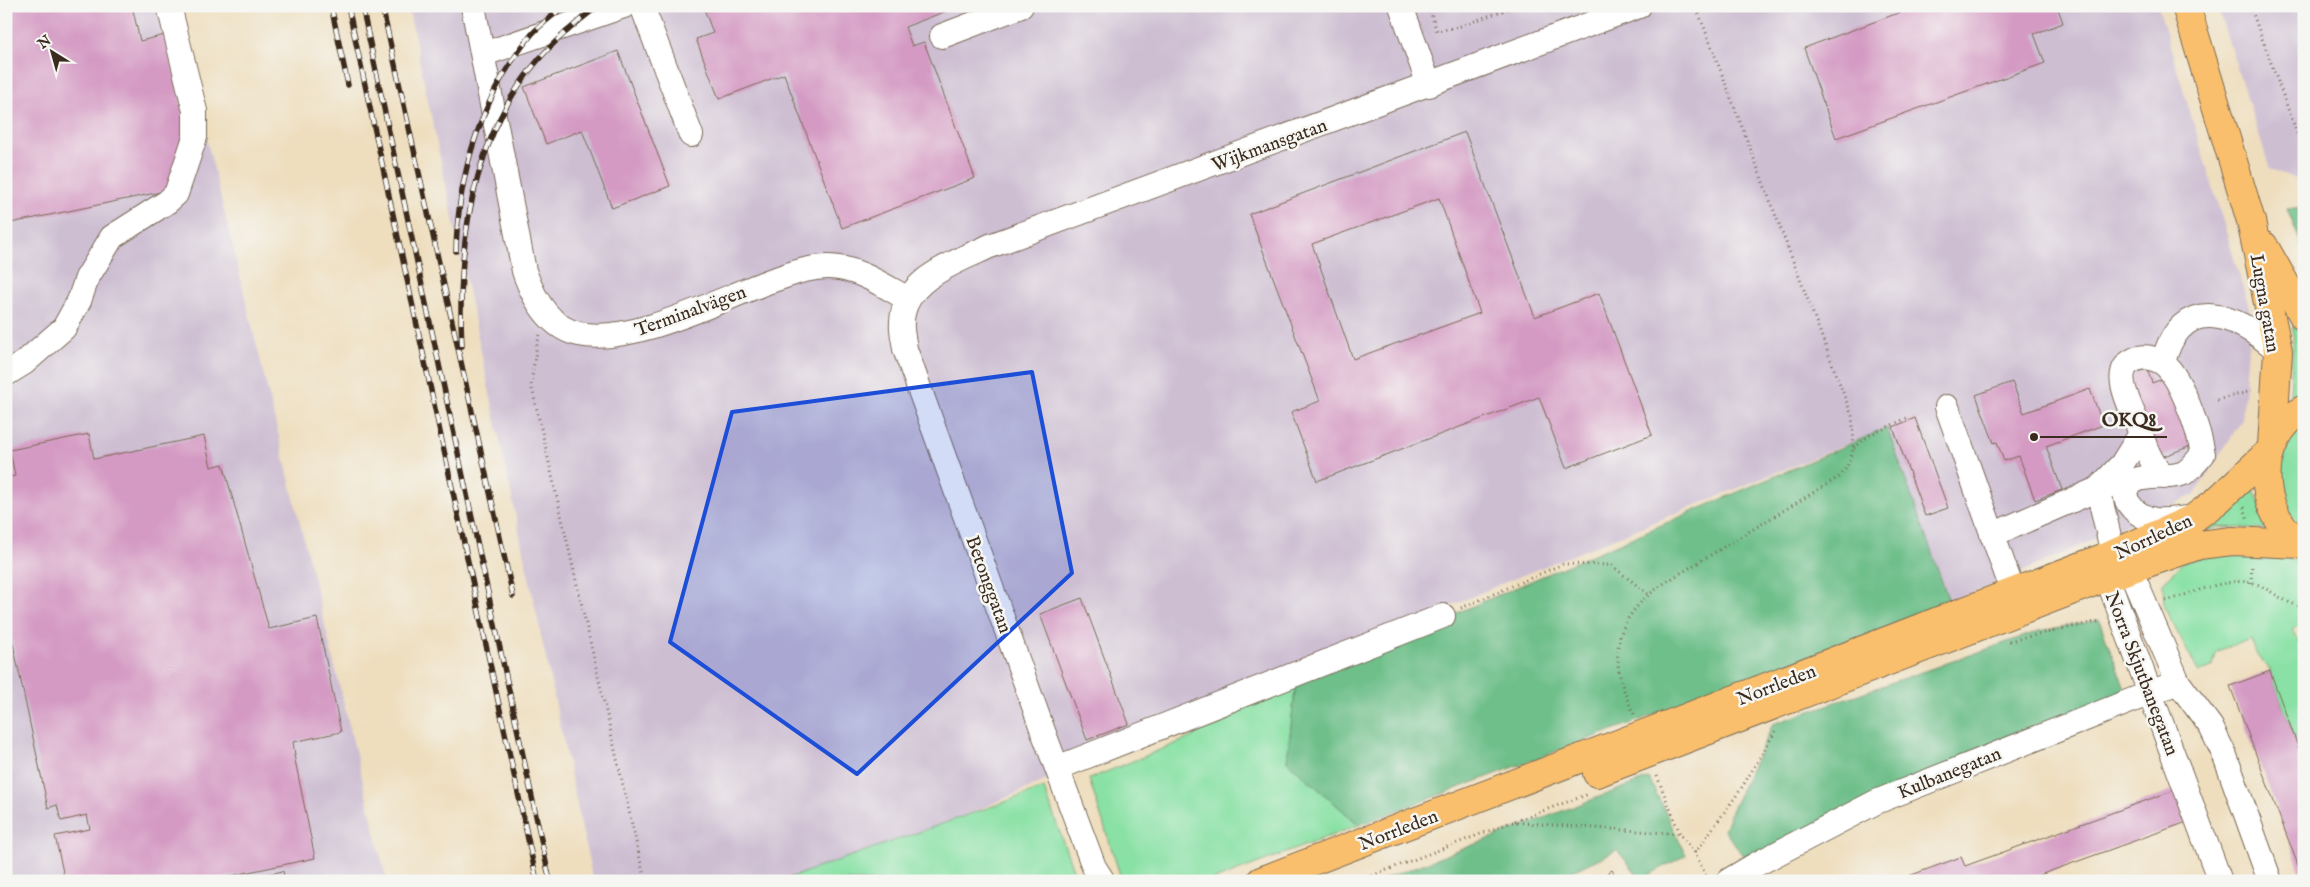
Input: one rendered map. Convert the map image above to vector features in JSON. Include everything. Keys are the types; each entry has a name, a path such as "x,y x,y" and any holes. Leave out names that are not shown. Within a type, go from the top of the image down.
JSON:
{"main road":[{"name":"Lugna gatan","path":"2186,6 2251,221 2278,351 2271,448 2266,468 2266,486 2270,503 2277,519 2287,533 2302,545"},
{"name":"Lugna gatan","path":"2251,221 2304,317"},
{"path":"2271,448 2284,425 2304,409"},
{"name":"Norrleden","path":"1313,881 2117,567 2194,518 2218,500 2271,448"},
{"name":"Norrleden","path":"1261,881 2013,592 2199,545 2232,542 2302,545"}],"street":[{"path":"6,374 64,328 79,301 87,278 112,236 167,202 176,194 195,137 195,111 168,6"},
{"name":"Terminalvägen","path":"473,6 484,54 491,103 524,272 537,302 548,316 565,329 579,334 620,335 650,327 806,269 845,268 874,280 908,299"},
{"path":"484,54 592,11 624,6"},
{"path":"642,6 691,135"},
{"path":"942,36 1021,6"},
{"path":"1401,6 1428,85"},
{"name":"Wijkmansgatan","path":"908,299 924,281 953,263 990,246 1639,6"},
{"name":"Betonggatan","path":"908,299 902,321 905,349 1097,876"},
{"path":"2163,363 2168,343 2178,328 2193,318 2213,316 2242,324 2261,336 2278,351"},
{"path":"2125,495 2129,486 2137,480 2164,477 2186,472 2203,454 2201,440 2173,374 2163,363 2152,358 2139,358 2126,364 2122,371 2122,380 2140,436 2155,468 2164,477"},
{"path":"1947,407 2013,592"},
{"path":"2098,489 2122,464 2140,436"},
{"path":"1992,535 2098,489 2112,485 2120,487 2128,503 2138,513 2152,521 2194,518"},
{"path":"2098,489 2117,567"},
{"name":"Norra Skjutbanegatan","path":"2117,567 2147,608 2178,682 2211,727 2225,756 2270,881"},
{"name":"Norra Skjutbanegatan","path":"2117,567 2121,615 2220,881"},
{"path":"1057,768 1443,616"},
{"name":"Kulbanegatan","path":"1728,881 1876,802 2004,750 2152,694 2178,682"}],"path":[{"path":"1428,6 1437,31 1458,27 1516,6"},
{"path":"1634,715 1622,684 1617,643 1628,615 1666,582 1839,477 1848,466 1854,448 1852,416 1696,6"},
{"path":"2250,6 2303,149"},
{"path":"548,316 537,344 531,384 645,881"},
{"path":"1854,448 1870,435 1908,418"},
{"path":"1443,616 1563,564 1611,565 1649,595"},
{"path":"2147,608 2229,582 2238,581 2258,584 2292,605 2304,607"},
{"path":"2000,645 2121,615"},
{"path":"1695,853 1741,789 1779,724"},
{"path":"1657,776 1680,834 1695,853 1709,881"},
{"path":"1358,881 1512,822 1680,834"}],"highlighted area":[{"path":"1032,372 1072,573 857,774 670,642 732,412"}],"shaded area":[{"path":"6,6 177,6 198,104 387,881 6,881"},
{"path":"408,6 2158,6 2251,314 2242,420 2194,495 1950,604 1887,428 1508,581 813,881 593,881"},
{"path":"2217,6 2304,6 2304,182 2270,169"}],"green space":[{"path":"2304,207 2304,251 2287,209"},
{"path":"2294,325 2304,336 2304,392 2290,396"},
{"path":"2304,419 2304,529 2288,513 2278,491 2283,443"},
{"path":"1887,428 1950,604 1359,825 1287,761 1296,682"},
{"path":"2251,483 2270,529 2218,527 2147,551"},
{"path":"2224,551 2270,552 2304,564 2304,622 2292,630 2304,650 2304,763 2270,671 2256,653 2251,639 2217,651 2213,666 2199,673 2164,607 2163,583 2182,563"},
{"path":"2099,620 2128,697 1746,860 1724,830 1731,811 1773,724 2039,631"},
{"path":"1296,682 1287,761 1359,825 1211,881 1124,881 1121,878 1089,779 1194,736 1222,709"},
{"path":"1649,778 1686,855 1641,879 1617,850 1551,881 1378,881"},
{"path":"1044,788 1077,881 780,881"}],"building":[{"path":"6,6 132,6 140,41 165,35 188,135 170,190 6,224"},
{"path":"703,6 959,6 905,27 912,46 924,42 975,178 842,228 784,74 719,99 696,39 713,33"},
{"path":"1917,6 2057,6 2063,23 2034,34 2045,63 1836,138 1804,48"},
{"path":"618,51 670,186 612,208 582,130 546,144 524,87"},
{"path":"1465,132 1535,317 1599,293 1652,435 1566,468 1539,397 1317,481 1291,412 1320,401 1249,214","holes":["1439,198 1480,313 1353,359 1312,244"]},
{"path":"2147,369 2152,383 2165,378 2183,413 2179,415 2191,446 2156,459 2131,391 2134,373"},
{"path":"2012,382 2024,413 2090,389 2103,425 2046,446 2062,490 2035,500 2019,456 2004,461 1997,442 1994,443 1976,395"},
{"path":"1915,418 1948,508 1925,516 1893,427"},
{"path":"89,434 94,459 204,436 211,467 223,464 269,629 317,618 341,732 293,742 315,858 216,879 217,881 65,881 55,836 90,829 87,815 61,821 57,805 48,808 6,611 6,478 15,476 10,450"},
{"path":"1082,598 1129,724 1087,740 1040,614"},
{"path":"2270,671 2304,763 2304,881 2230,686"},
{"path":"2175,790 2187,822 2023,881 1895,881 1961,857 1965,866"},
{"path":"1612,870 1619,881 1596,881"},
{"path":"283,871 285,881 240,881 240,880"}],"railway":[{"path":"331,6 348,85"},
{"path":"348,6 537,881"},
{"path":"362,6 550,881"},
{"path":"382,6 513,596"},
{"path":"456,251 458,222 468,164 487,108 499,82 514,57 532,34 564,6"},
{"path":"462,346 463,260 478,176 492,136 511,98 535,63 566,32 599,6"}],"place":[{"name":"OKQ8","path":"2034,437"}]}
